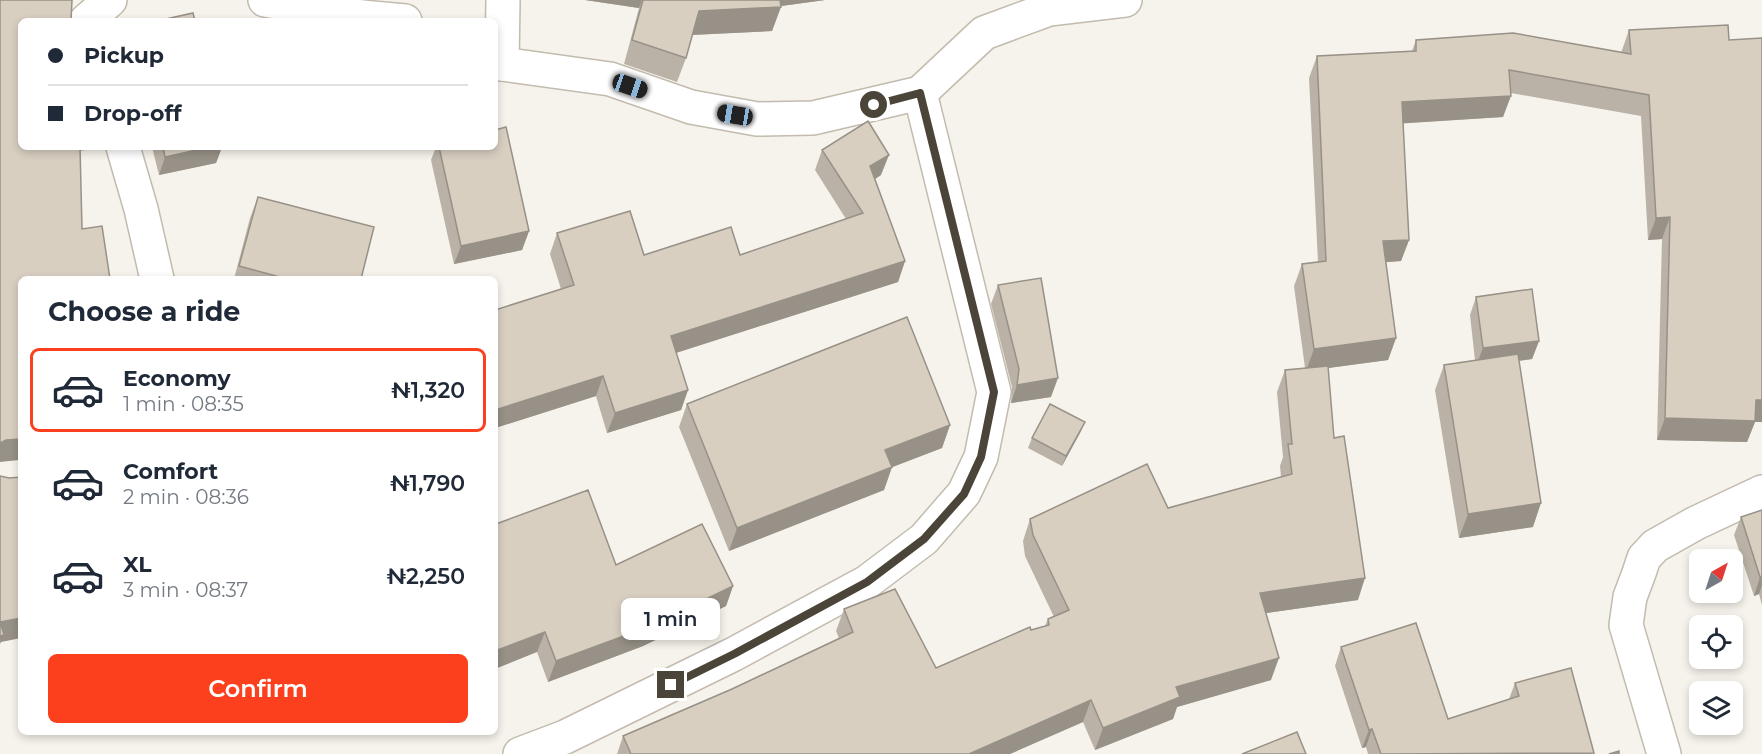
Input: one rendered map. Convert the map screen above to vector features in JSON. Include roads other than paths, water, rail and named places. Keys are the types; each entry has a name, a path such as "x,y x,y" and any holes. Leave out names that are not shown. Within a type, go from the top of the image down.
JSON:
{"street":[{"path":"265,0 373,18"},
{"path":"503,0 498,61 610,80 691,107 757,119 813,118 920,93 984,33 1049,9 1125,0"},
{"path":"520,754 567,746 867,582 924,539 964,494 981,457 994,392 920,93"},
{"path":"124,150 141,208 156,276"},
{"path":"1664,754 1626,625 1630,597 1644,558 1655,546 1762,492"}]}
